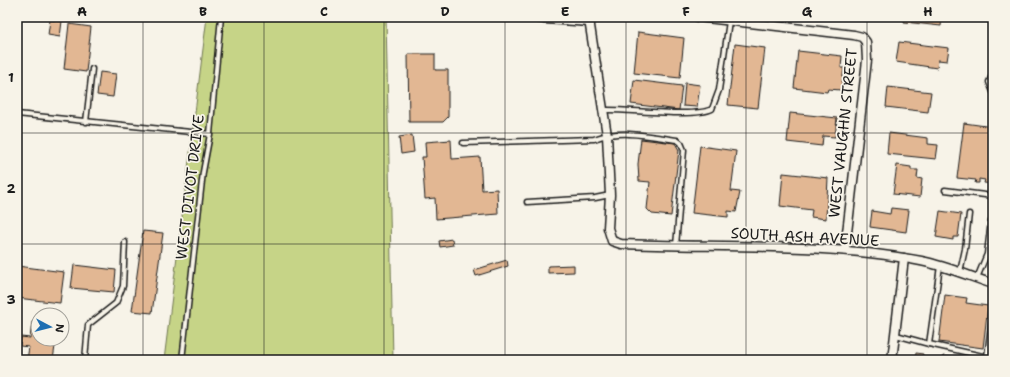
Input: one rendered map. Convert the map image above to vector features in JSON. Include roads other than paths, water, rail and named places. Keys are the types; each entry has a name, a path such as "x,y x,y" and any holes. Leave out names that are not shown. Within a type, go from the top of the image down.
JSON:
{"street":[{"path":"698,17 729,21"},
{"path":"590,20 607,135 610,195"},
{"name":"WEST VAUGHN STREET","path":"729,21 854,35 862,37 866,42 867,60 845,250"},
{"name":"SOUTH ASH AVENUE","path":"610,195 608,228 612,241 620,244 845,250 904,258 940,266 993,284"},
{"path":"892,360 904,258"}],"lane":[{"name":"WEST DIVOT DRIVE","path":"182,360 202,172 210,134 221,17"},
{"path":"524,17 590,20"},
{"path":"604,110 622,109 690,113 707,112 712,109 718,90 729,21"},
{"path":"86,122 92,68"},
{"path":"993,73 989,82 993,92"},
{"path":"17,114 210,134"},
{"path":"463,143 594,139 626,132 677,140 681,143 684,150 676,246"},
{"path":"945,190 993,196"},
{"path":"527,202 595,198 610,195"},
{"path":"960,272 969,214"},
{"path":"977,279 987,254 991,221 993,220"},
{"path":"85,360 88,325 116,303 123,286 125,242"},
{"path":"929,344 940,266"},
{"path":"896,334 987,359 993,310"}]}
